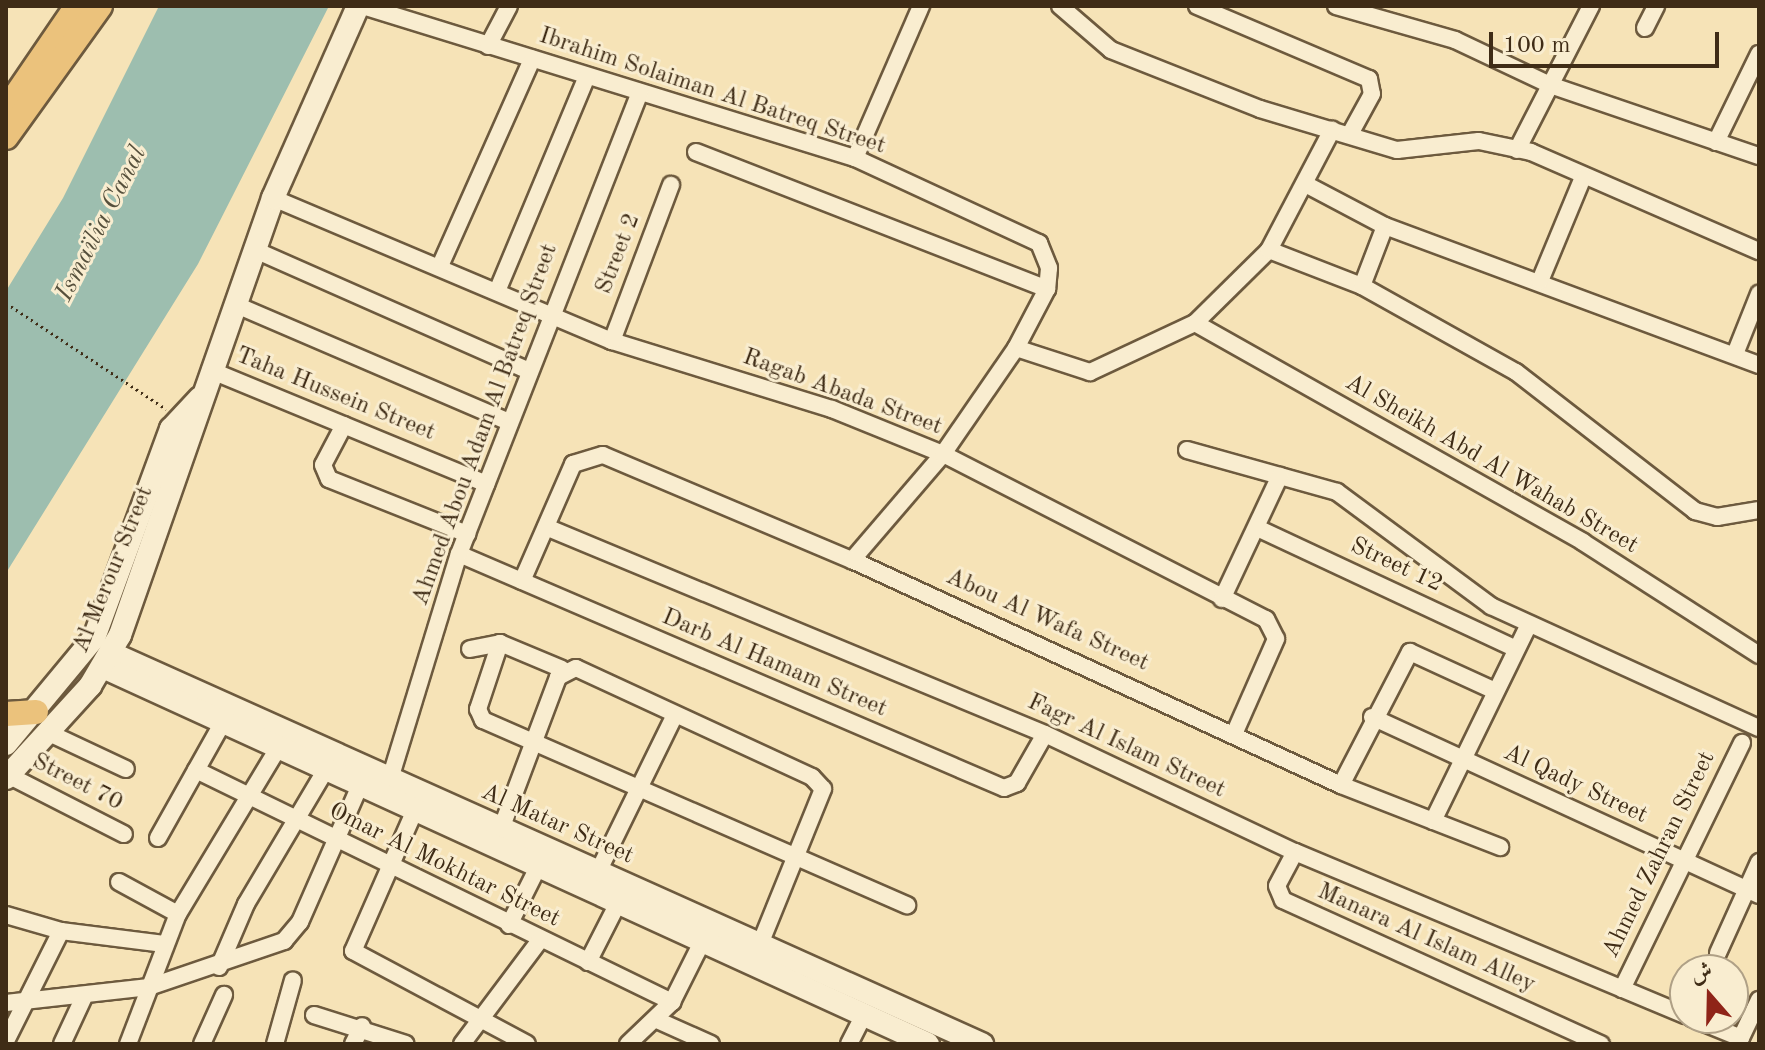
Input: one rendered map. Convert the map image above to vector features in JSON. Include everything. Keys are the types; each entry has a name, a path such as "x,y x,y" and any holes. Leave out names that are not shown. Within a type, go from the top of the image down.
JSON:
{"main road":[{"path":"6,110 77,6"},
{"path":"6,137 100,6"},
{"path":"6,714 42,722"}],"street":[{"name":"Ibrahim Solaiman Al Batreq Street","path":"361,6 855,158 1039,243 1049,268 1047,289"},
{"name":"Al Merour Street","path":"6,744 42,722 107,660 193,441 200,398 273,198 361,6"},
{"path":"488,46 509,6"},
{"path":"855,158 921,6"},
{"path":"1197,6 1369,79 1372,94 1350,134"},
{"path":"1336,6 1379,14 1550,85 1759,156"},
{"path":"1517,150 1591,6"},
{"path":"1645,28 1656,6"},
{"path":"1072,8 1111,50 1332,130 1397,150 1479,141 1517,150 1759,251"},
{"path":"1716,142 1759,54"},
{"path":"440,266 532,59"},
{"path":"498,289 587,76"},
{"name":"Ahmed Abou Adam Al Batreq Street","path":"390,779 459,554 640,92"},
{"path":"1016,348 1090,372 1195,323 1269,250 1309,186 1332,130"},
{"path":"696,152 1047,289 1016,348 943,454 852,560"},
{"path":"1540,281 1583,177"},
{"name":"Street 2","path":"612,341 671,185"},
{"path":"1309,186 1385,226 1540,281 1759,365"},
{"name":"Ragab Abada Street","path":"273,198 498,289 612,341 832,409 943,454 1266,619 1276,639 1235,732"},
{"path":"1362,286 1385,226"},
{"path":"255,250 529,371"},
{"path":"1269,250 1362,286 1548,393 1695,511 1717,517 1759,510"},
{"path":"1735,354 1759,294"},
{"path":"234,304 509,422"},
{"name":"Al Sheikh Abd Al Wahab Street","path":"1195,323 1583,542 1759,655"},
{"name":"Taha Hussein Street","path":"210,370 486,484"},
{"path":"177,416 200,398"},
{"name":"Al Merour Street","path":"7,777 94,638 177,416"},
{"path":"344,425 323,465 329,479 467,534"},
{"path":"1187,450 1337,492 1382,518 1528,626 1759,728"},
{"name":"Abou Al Wafa Street","path":"546,527 573,464 603,455 852,560 1235,732 1341,785 1500,847"},
{"path":"1222,599 1280,476"},
{"path":"522,581 546,527"},
{"name":"Fagr Al Islam Street","path":"546,527 1045,734 1295,852 1669,1008"},
{"name":"Street 12","path":"1257,528 1514,648"},
{"name":"Darb Al Hamam Street","path":"459,554 1004,788 1017,783 1045,734"},
{"path":"1433,821 1493,690 1528,626"},
{"path":"500,643 479,715 907,905"},
{"path":"470,649 500,643 562,669 576,668 819,783 824,798 760,944"},
{"path":"1341,785 1372,717 1410,652 1493,690"},
{"name":"Al Matar Street","path":"107,660 223,722 618,903 760,944 982,1044"},
{"name":"Al Matar Street","path":"107,660 390,779 598,872 671,916 702,942 928,1044"},
{"path":"501,829 562,669"},
{"path":"598,872 675,715"},
{"name":"Al Qady Street","path":"1372,717 1753,892"},
{"path":"42,722 126,769"},
{"path":"158,838 223,722"},
{"name":"Ahmed Zahran Street","path":"1622,989 1742,743"},
{"path":"128,1044 178,914 278,748"},
{"path":"219,967 238,919 326,769"},
{"name":"Omar Al Mokhtar Street","path":"196,770 387,868 672,1002"},
{"name":"Street 70","path":"7,777 124,834"},
{"path":"6,1003 83,999 149,987 219,967 288,937 360,785"},
{"path":"415,810 353,951 527,1044"},
{"name":"Manara Al Islam Alley","path":"1295,852 1278,897 1601,1044"},
{"path":"1718,953 1753,892 1759,862"},
{"path":"509,925 538,867"},
{"path":"119,882 178,914"},
{"path":"588,962 618,903"},
{"path":"6,915 61,931 164,944"},
{"path":"6,1041 61,931"},
{"path":"462,1044 540,940"},
{"path":"628,1044 657,1020 672,1002 702,942"},
{"path":"275,1044 293,980"},
{"path":"202,1044 224,995"},
{"path":"62,1044 83,999"},
{"path":"1740,1041 1759,1000"},
{"path":"314,1015 362,1026 406,1044"},
{"path":"849,1044 864,1015"},
{"path":"657,1020 711,1044"},
{"path":"353,1044 362,1026"}],"path":[{"path":"6,303 177,416"}],"water":[{"name":"Ismaïlia Canal","path":"159,6 329,6 198,264 6,573 6,291 63,198"}]}
